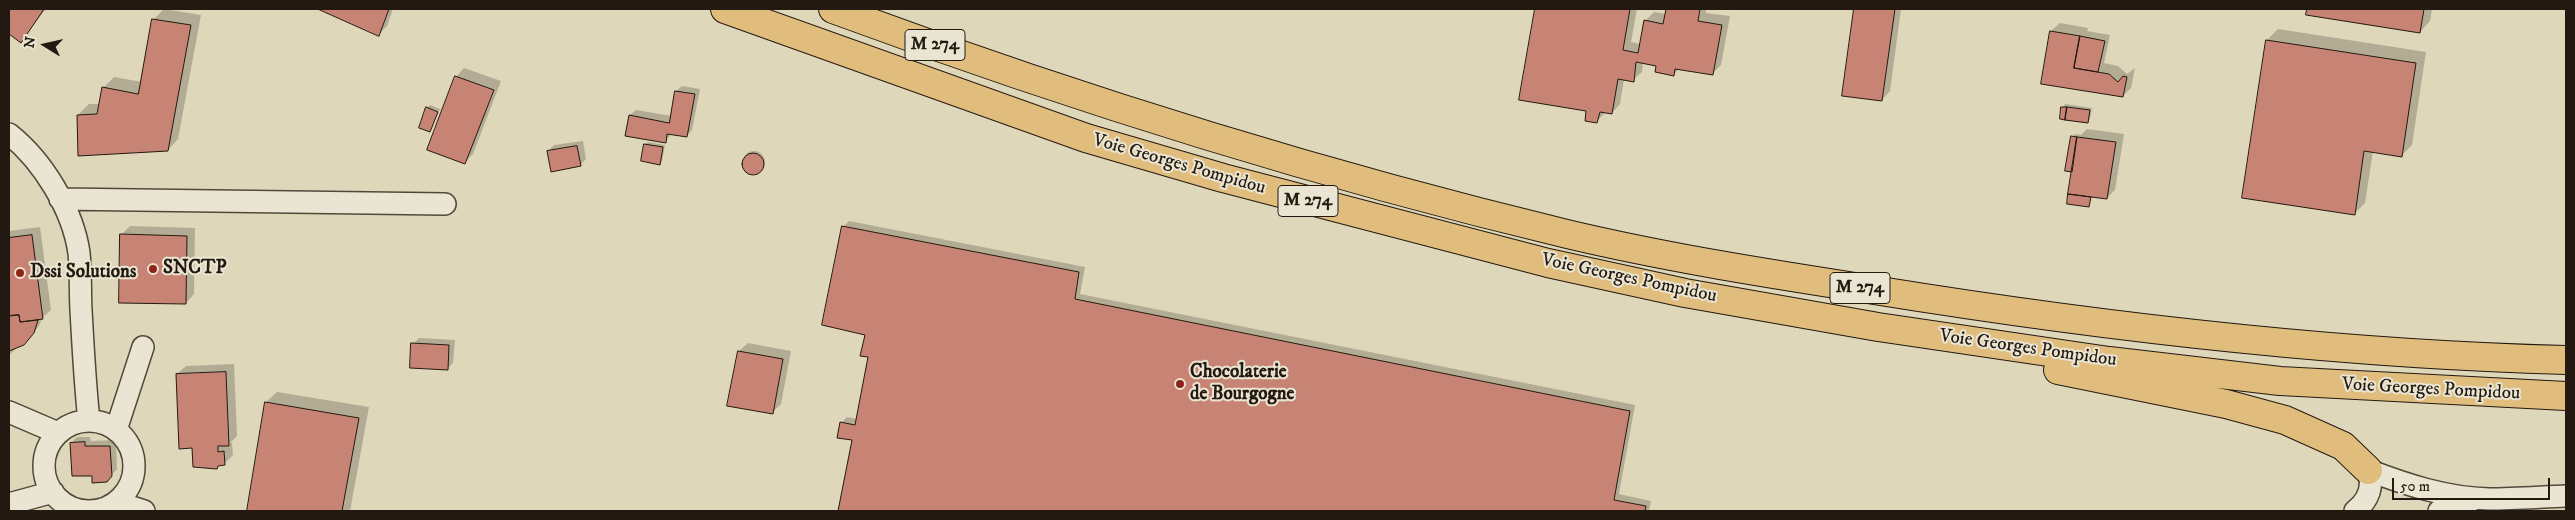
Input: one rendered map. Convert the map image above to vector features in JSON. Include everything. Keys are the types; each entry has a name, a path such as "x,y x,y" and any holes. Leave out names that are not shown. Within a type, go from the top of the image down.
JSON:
{"highway":[{"path":"710,9 753,20"},
{"name":"Voie Georges Pompidou","path":"725,9 1086,138 1223,178 1548,263 1685,293 1878,327 2110,361 2280,381 2566,396"},
{"name":"Voie Georges Pompidou","path":"834,9 1170,125 1301,165 1571,235 1720,265 1975,307 2112,325 2286,343 2566,360"},
{"path":"888,9 978,45 1037,80"},
{"path":"1878,327 2107,381 2250,410 2315,432 2343,446 2368,470"}],"street":[{"path":"9,134 19,142 40,168 60,199 79,253 84,372 89,421"},
{"path":"60,199 445,204"},
{"path":"116,430 143,347"},
{"path":"9,412 58,433"},
{"path":"89,421 103,423 116,430 126,440 132,452 134,466 132,480 126,492 116,502 102,509 87,511 74,508 62,502 53,492 44,468 50,444 58,433 72,424 89,421"},
{"path":"2368,470 2420,489 2487,499"},
{"path":"2355,511 2362,506 2370,491 2372,481 2368,470"},
{"path":"9,504 53,492"},
{"path":"2438,511 2463,502 2487,499 2566,496"},
{"path":"116,502 144,511"}],"building":[{"path":"9,9 44,9 21,43 9,34"},
{"path":"318,9 389,9 379,36"},
{"path":"1535,9 1630,9 1623,50 1638,53 1644,20 1663,24 1666,9 1700,9 1698,21 1722,25 1713,75 1675,69 1674,76 1655,72 1656,66 1636,62 1634,82 1618,79 1612,114 1600,112 1597,123 1585,121 1586,111 1519,100"},
{"path":"1854,9 1895,9 1882,101 1842,96"},
{"path":"2307,9 2424,9 2420,33 2306,15"},
{"path":"152,19 191,25 168,151 78,156 77,115 97,114 102,87 138,94"},
{"path":"2050,31 2080,36 2074,68 2109,74 2118,82 2123,76 2127,77 2123,97 2041,84"},
{"path":"2080,36 2105,41 2098,72 2074,68"},
{"path":"2266,40 2416,63 2402,157 2364,151 2355,215 2242,198"},
{"path":"455,76 494,90 465,164 427,150"},
{"path":"675,91 695,94 687,137 667,134 666,143 625,136 629,115 669,123"},
{"path":"426,107 438,112 430,132 419,128"},
{"path":"2061,107 2067,107 2065,120 2060,119"},
{"path":"2067,107 2090,110 2088,123 2065,120"},
{"path":"2071,136 2077,137 2072,172 2065,171"},
{"path":"2077,137 2116,142 2107,199 2068,194"},
{"path":"644,144 663,147 660,165 641,161"},
{"path":"577,146 581,166 551,172 547,151"},
{"path":"753,153 761,156 764,164 761,172 753,175 745,172 742,164 745,156"},
{"path":"2068,194 2091,197 2089,207 2067,204"},
{"name":"Chocolaterie de Bourgogne","path":"842,226 1079,272 1075,299 1630,411 1614,500 1646,506 1645,511 838,511 852,440 837,438 840,422 855,425 868,357 860,356 865,335 822,325"},
{"name":"SNCTP","path":"120,234 187,236 186,304 119,303"},
{"path":"32,235 43,319 20,322 19,315 9,316 9,238"},
{"path":"19,315 20,322 38,320 34,333 24,345 9,351 9,316"},
{"path":"411,343 449,345 448,370 410,368"},
{"path":"738,351 783,359 773,414 727,406"},
{"path":"226,372 229,446 218,446 218,452 224,451 225,465 218,466 217,469 193,467 192,448 179,449 176,374"},
{"path":"265,402 359,418 342,511 247,511"},
{"path":"85,442 85,446 110,446 112,476 107,482 92,483 92,476 72,476 70,443"}],"place":[{"name":"SNCTP","path":"153,269"},
{"name":"Dssi Solutions","path":"20,273"},
{"name":"Chocolaterie de Bourgogne","path":"1180,384"}]}
